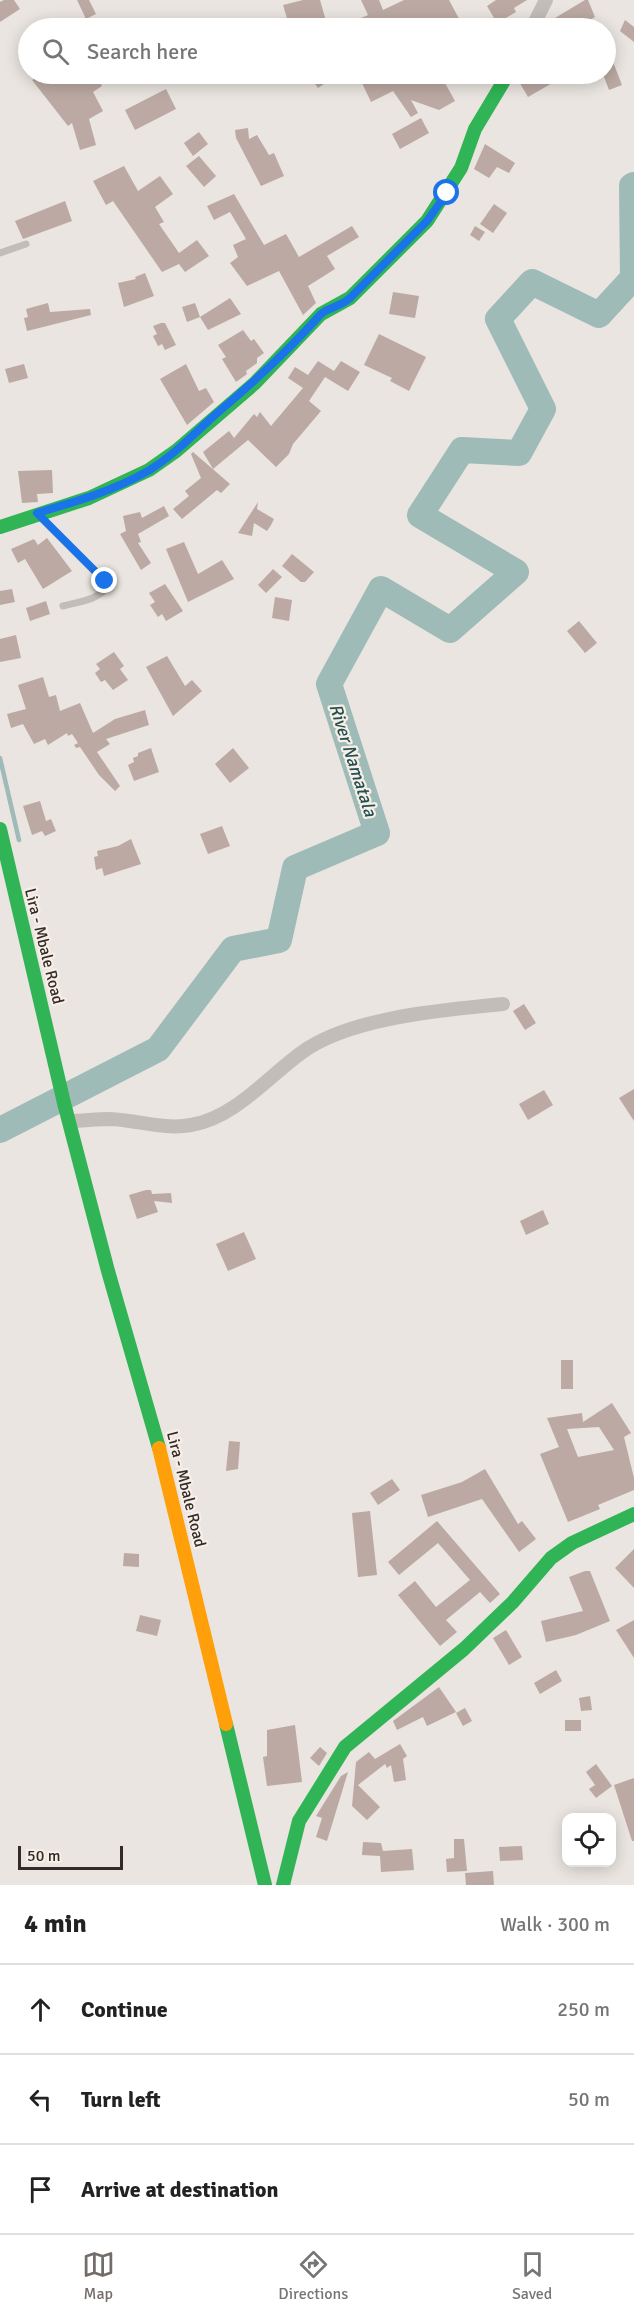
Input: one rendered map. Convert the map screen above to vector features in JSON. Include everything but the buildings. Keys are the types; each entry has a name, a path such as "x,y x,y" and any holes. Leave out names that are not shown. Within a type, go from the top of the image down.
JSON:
{"street":[{"path":"537,18 546,0"},
{"path":"0,527 37,513 89,498 149,470 176,451 255,383 321,314 329,308 340,307 427,221 461,168 475,129 502,84"},
{"name":"Lira - Mbale Road","path":"0,829 4,863 58,1070 64,1103 108,1271 149,1405 265,1885"},
{"path":"69,1121 110,1119 161,1126 192,1125 222,1113 261,1087 301,1052 334,1036 364,1026 436,1011 502,1004"},
{"path":"283,1885 298,1821 345,1747 364,1728 464,1649 513,1602 551,1558 572,1543 634,1514"}],"lane":[{"path":"0,253 27,244"},
{"path":"37,513 108,585 104,592 93,598 63,606"}],"waterway":[{"name":"River Namatala","path":"0,1130 158,1049 233,949 279,940 295,868 377,833 329,684 381,589 450,630 516,572 420,515 462,450 519,453 543,409 498,319 532,282 599,315 633,278 632,186 634,185"},
{"path":"0,758 19,840"}],"traffic: fast":[{"path":"0,527 89,498 149,470 176,451 255,383 321,314 350,298 427,221 461,168 475,129 502,84"},
{"path":"0,829 64,1103 108,1271 159,1448"},
{"path":"283,1885 299,1821 345,1747 464,1649 513,1602 551,1558 572,1543 634,1514"},
{"path":"226,1724 265,1885"}],"traffic: slow":[{"path":"159,1448 226,1724"}],"route":[{"path":"105,581 37,513 89,498 122,484 149,470 176,451 255,383 321,314 329,308 340,307 350,298 427,221 447,193"}]}
